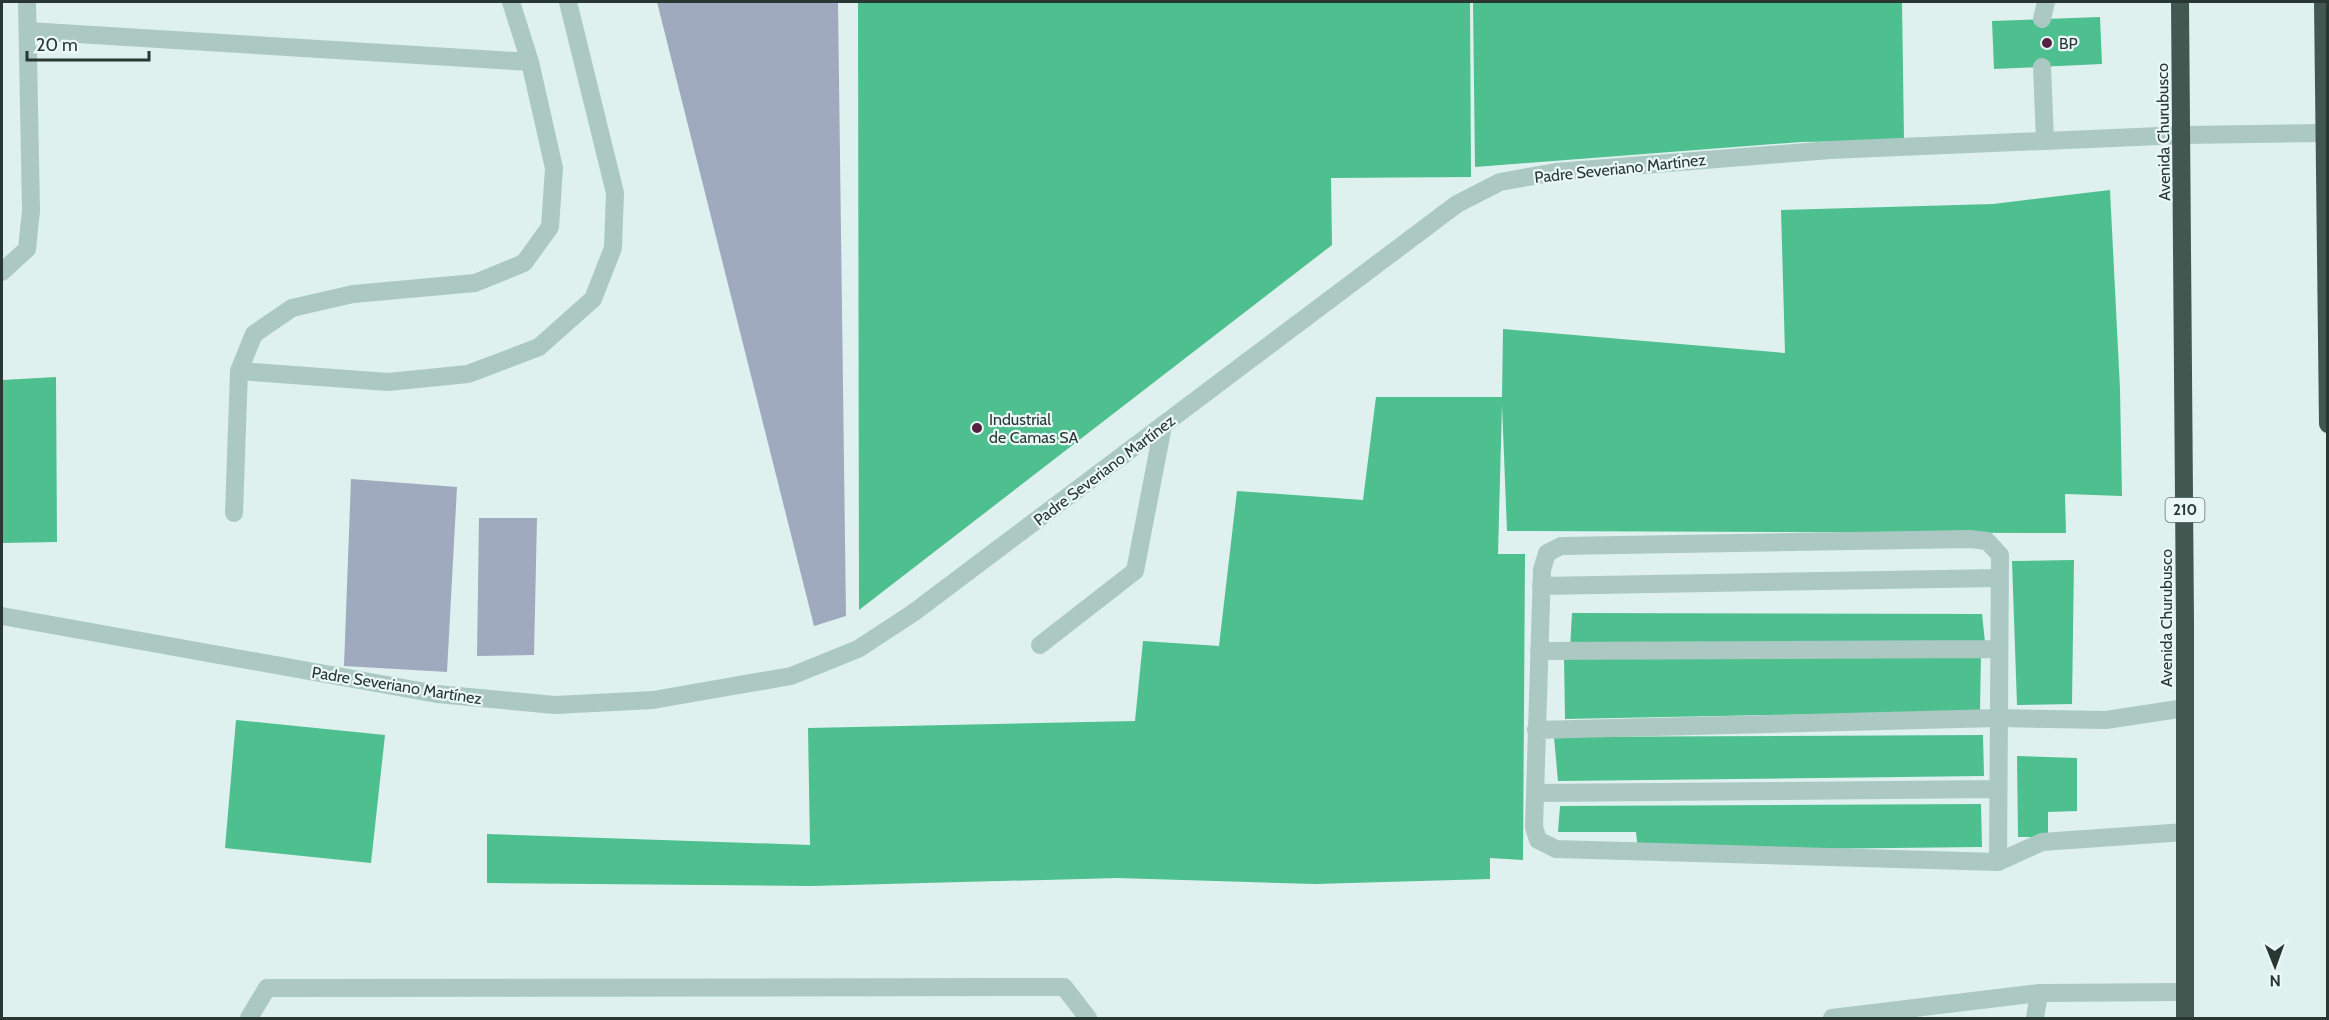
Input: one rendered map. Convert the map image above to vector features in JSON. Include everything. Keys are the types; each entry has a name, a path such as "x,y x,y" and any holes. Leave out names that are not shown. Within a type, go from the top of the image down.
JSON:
{"highway":[{"name":"Avenida Churubusco","path":"2180,2 2183,135 2186,708 2185,1018"},
{"path":"2323,2 2328,424"}],"street":[{"path":"2,272 27,249 31,211 27,2"},
{"path":"234,513 239,371 254,334 292,308 353,294 475,283 524,263 550,227 554,168 530,62 511,2"},
{"path":"239,371 388,382 468,374 539,347 593,299 614,248 615,194 568,2"},
{"path":"28,31 530,62"},
{"path":"2042,68 2045,140"},
{"name":"Padre Severiano Martínez","path":"2,616 437,694 555,705 653,700 791,676 858,649 913,614 1457,204 1500,182 1556,172 1818,150 2183,135 2324,133"},
{"path":"1040,645 1135,571 1163,426"},
{"path":"1998,862 1997,718 2000,555 1987,541 1970,539 1561,546 1547,554 1542,570 1541,586 1534,827 1538,840 1556,849 1998,862 2042,842 2185,832"},
{"path":"1541,586 1999,578"},
{"path":"1539,651 1998,649"},
{"path":"1536,730 1997,718 2106,720 2186,708"},
{"path":"1535,793 1998,789"},
{"path":"249,1018 267,988 1064,987 1088,1018"},
{"path":"1832,1018 2039,993 2184,992"},
{"path":"2035,1018 2039,993"}],"shaded area":[{"path":"657,2 838,2 846,616 814,626"},
{"path":"351,479 457,487 447,672 344,666"},
{"path":"479,518 537,518 534,655 477,656"}],"building":[{"name":"Industrial de Camas SA","path":"858,2 1470,2 1471,177 1331,178 1332,245 859,610"},
{"path":"1473,2 1902,2 1904,140 1801,142 1475,167"},
{"name":"BP","path":"2100,17 2102,64 1994,69 1992,21"},
{"path":"2110,190 2120,389 2122,496 2065,494 2066,533 1507,531 1502,405 1498,554 1525,554 1523,860 1490,858 1490,879 1315,884 1118,878 811,886 487,883 487,834 810,845 808,728 1135,721 1143,641 1219,646 1237,491 1363,500 1376,397 1502,397 1503,329 1785,353 1781,210 1993,204"},
{"path":"56,377 57,542 2,543 2,380"},
{"path":"2074,560 2072,704 2017,705 2012,561"},
{"path":"1572,613 1982,614 1985,642 1570,649"},
{"path":"1981,654 1980,711 1565,719 1564,657"},
{"path":"236,720 385,735 371,863 225,848"},
{"path":"1983,735 1984,776 1558,781 1554,737"},
{"path":"2017,756 2077,758 2077,811 2048,812 2048,837 2018,837"},
{"path":"1981,804 1982,847 1638,851 1636,832 1558,832 1560,806"}],"place":[{"name":"BP","path":"2047,43"},
{"name":"Industrial de Camas SA","path":"977,428"}]}
